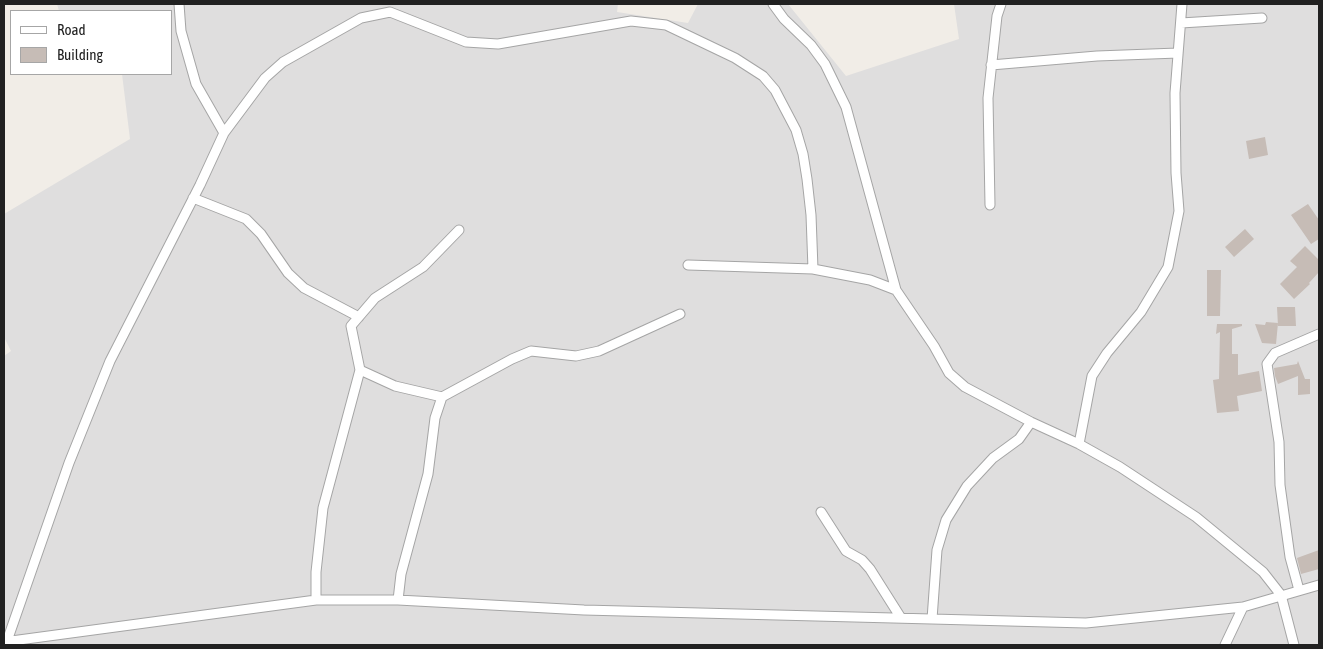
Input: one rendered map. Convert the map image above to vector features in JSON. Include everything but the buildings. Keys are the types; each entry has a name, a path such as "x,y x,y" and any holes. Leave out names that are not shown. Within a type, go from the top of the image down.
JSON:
{"street":[{"path":"179,4 181,31 196,84 224,133"},
{"path":"773,4 784,19 811,45 825,64 842,99 896,290 934,346 949,373 965,387 1031,422 1079,444 1120,467 1196,516 1263,572 1281,595 1294,645"},
{"path":"990,205 988,98 997,16 1001,4"},
{"path":"1079,444 1092,376 1107,353 1141,312 1168,267 1179,211 1174,93 1182,4"},
{"path":"813,269 811,215 803,154 796,130 775,90 763,76 735,58 666,25 631,21 498,44 466,42 390,12 361,18 283,62 265,78 224,133 110,361 69,462 7,628 7,643 316,600 398,600 584,610 1086,622 1243,607 1319,585"},
{"path":"1181,23 1262,18"},
{"path":"991,65 1097,56 1178,53"},
{"path":"193,198 246,219 261,234 288,273 304,288 359,317"},
{"path":"316,600 316,572 323,508 360,370 351,326 374,298 423,267 459,230"},
{"path":"688,265 813,269 870,280 896,290"},
{"path":"360,370 395,386 442,397 512,359 531,351 576,356 599,351 680,314"},
{"path":"1299,590 1290,557 1281,494 1279,442 1267,364 1276,353 1319,334"},
{"path":"398,600 401,574 428,474 435,418 442,397"},
{"path":"932,619 937,550 946,520 967,486 993,458 1019,439 1031,422"},
{"path":"821,512 846,551 862,560 870,569 901,618"},
{"path":"1225,645 1243,607"}],"shaded area":[{"path":"57,4 618,4 617,12 688,23 698,4 788,4 846,76 959,39 954,4 1319,4 1319,645 4,645 4,356 11,351 4,337 4,214 130,139 122,75 172,75 172,10 59,10"}]}
